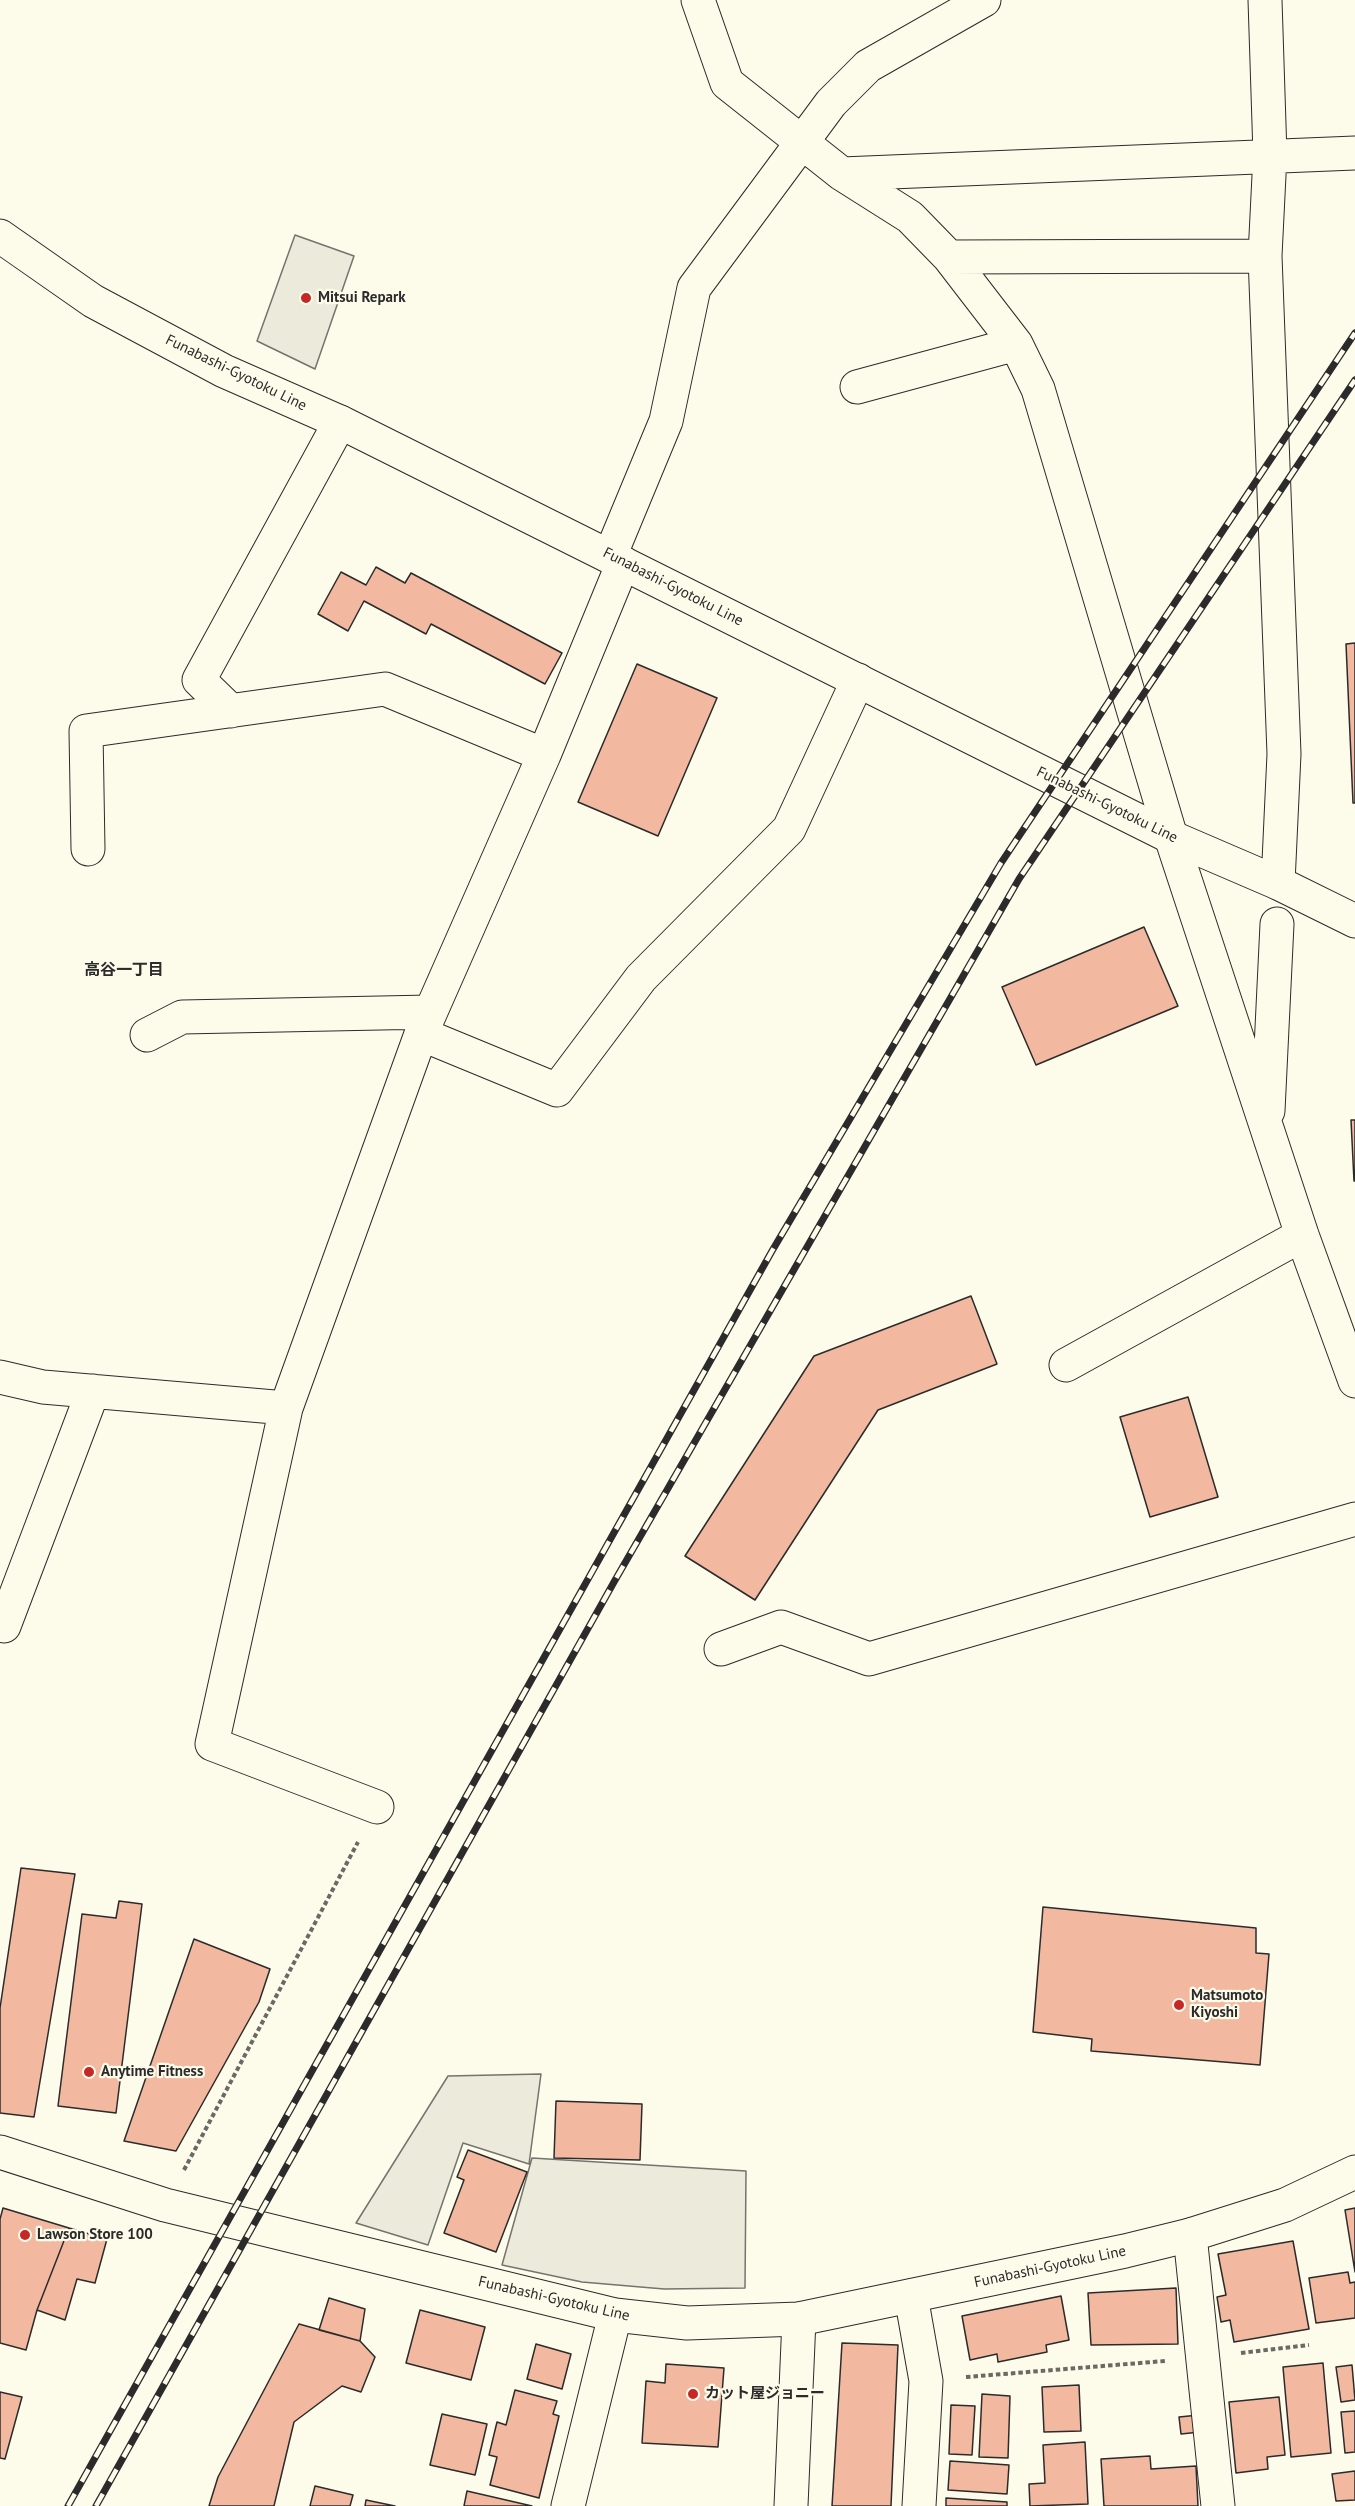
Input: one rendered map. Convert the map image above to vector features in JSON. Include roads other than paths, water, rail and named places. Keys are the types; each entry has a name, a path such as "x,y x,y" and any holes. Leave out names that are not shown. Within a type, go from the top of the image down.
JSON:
{"street":[{"path":"698,0 727,83 842,174 910,217 949,257 1016,344 1038,389 1171,837 1302,1235 1355,1381"},
{"path":"376,1807 212,1744 286,1408 426,1023 544,756 617,560 666,421 694,288 831,103 868,66 984,0"},
{"path":"1265,0 1270,155 1265,256 1284,754 1278,883"},
{"path":"842,174 1355,153"},
{"name":"Funabashi-Gyotoku Line","path":"2,242 93,301 224,371 340,422 1171,837 1278,883 1355,921"},
{"path":"949,257 1265,256"},
{"path":"858,387 1016,344"},
{"path":"231,711 199,680 340,422"},
{"path":"147,1035 182,1017 426,1023 557,1090 641,978 789,829 858,680"},
{"path":"88,849 86,731 385,689 544,756"},
{"path":"1267,1130 1277,924"},
{"path":"1066,1365 1302,1235"},
{"path":"0,1377 43,1387 286,1408"},
{"path":"4,1626 93,1391"},
{"path":"721,1649 781,1627 869,1659 1355,1520"},
{"name":"Funabashi-Gyotoku Line","path":"0,2152 165,2205 615,2315 687,2323 800,2319 1125,2251 1190,2235 1285,2205 1355,2172"},
{"path":"1190,2235 1218,2506"},
{"path":"910,2296 926,2381 919,2506"},
{"path":"568,2506 615,2315"},
{"path":"791,2506 800,2319"}],"railway":[{"path":"68,2506 772,1251 1001,863 1355,333"},
{"path":"96,2506 614,1582 1019,879 1355,380"}],"place":[{"name":"Mitsui Repark","path":"306,298"},
{"name":"Matsumoto Kiyoshi","path":"1179,2005"},
{"name":"Anytime Fitness","path":"89,2072"},
{"name":"Lawson Store 100","path":"25,2235"},
{"name":"カット屋ジョニー","path":"693,2394"}],"district":[{"name":"高谷一丁目","path":"124,970"}]}
